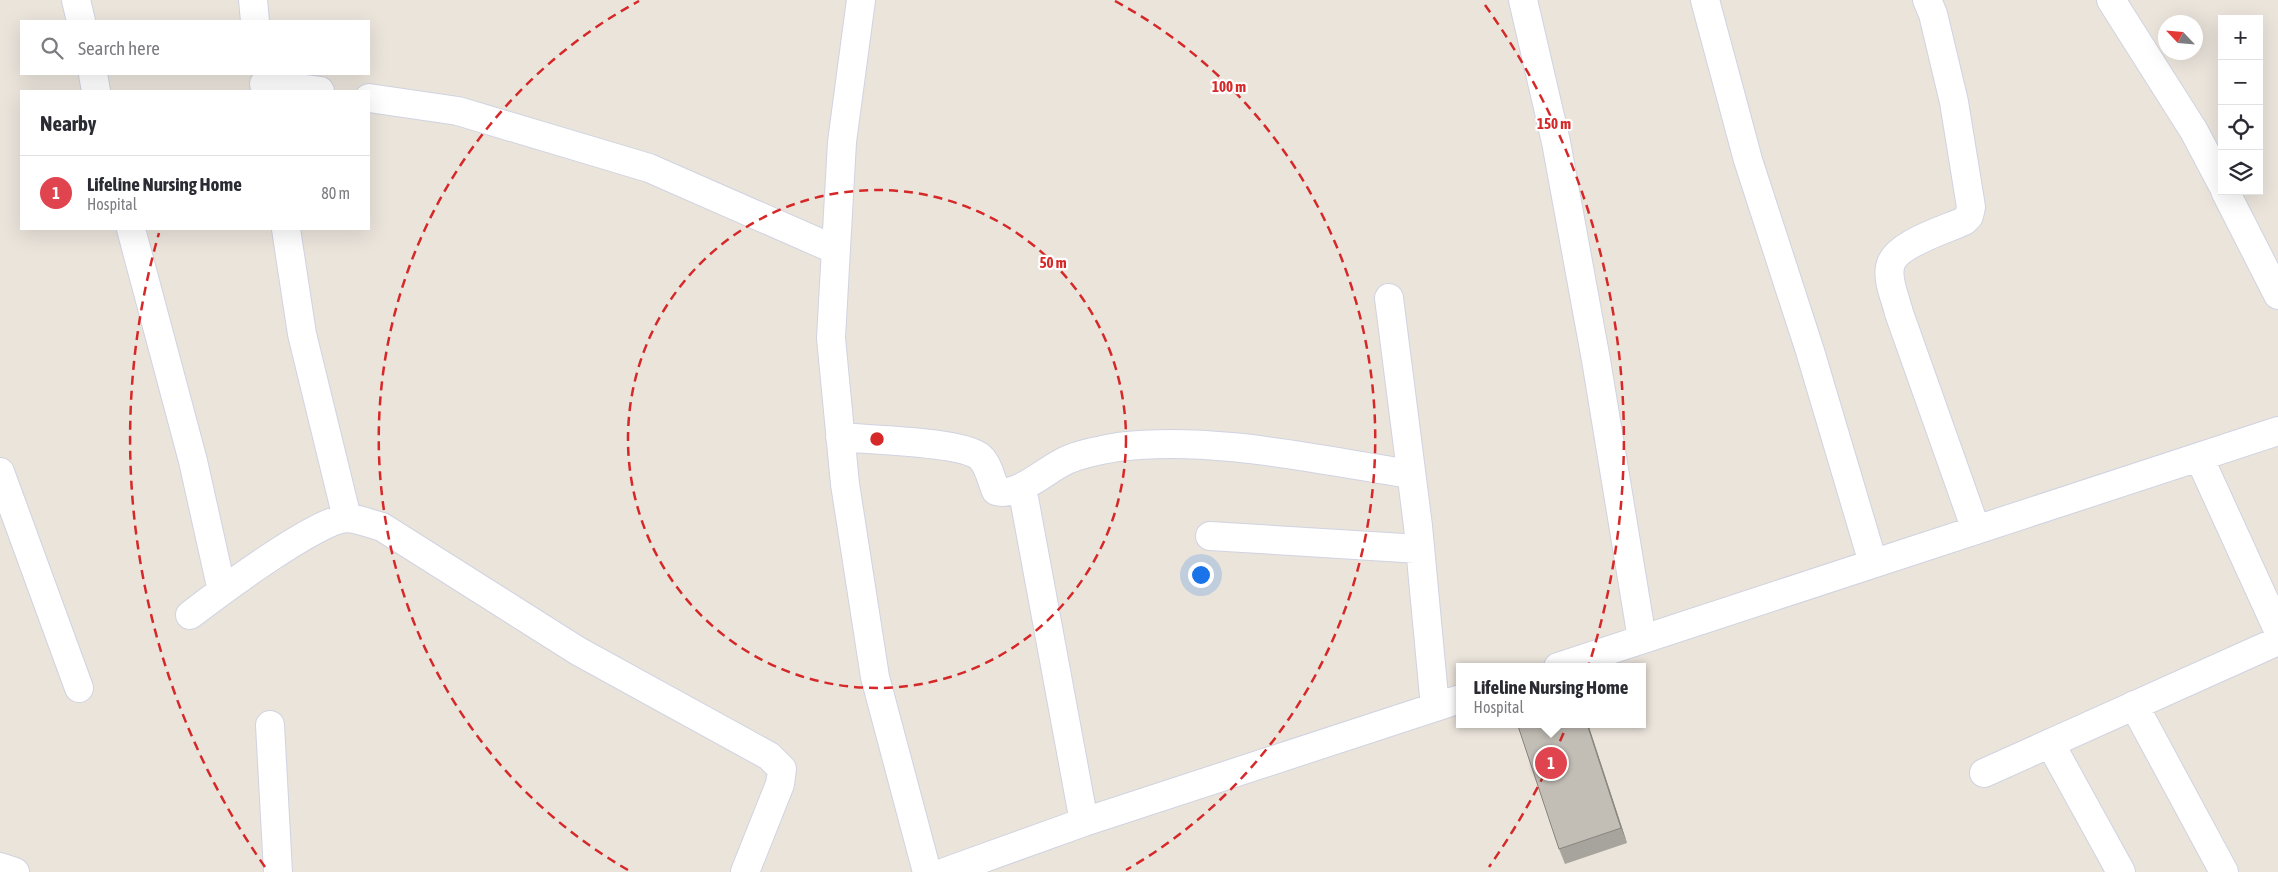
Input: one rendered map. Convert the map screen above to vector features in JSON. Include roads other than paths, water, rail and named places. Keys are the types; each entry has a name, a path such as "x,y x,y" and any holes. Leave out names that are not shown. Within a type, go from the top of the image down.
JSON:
{"street":[{"path":"76,0 81,20"},
{"path":"253,0 255,20"},
{"path":"861,0 842,142 831,338 845,484 875,677 927,872"},
{"path":"1523,0 1556,142 1642,639"},
{"path":"1705,0 1748,160 1810,351 1874,563"},
{"path":"1927,0 1933,14 1954,102 1971,207 1969,216 1964,222 1904,248 1895,254 1890,268 1891,283 1899,313 1976,530"},
{"path":"2111,0 2194,131 2218,176"},
{"path":"92,75 96,90"},
{"path":"264,83 313,90"},
{"path":"370,98 458,111 649,168 836,250"},
{"path":"2227,195 2278,295"},
{"path":"131,230 193,461 222,591"},
{"path":"286,230 302,334 347,518"},
{"path":"945,872 1084,822 1447,703 1420,549 1389,298"},
{"path":"1570,663 2278,431"},
{"path":"840,437 962,449 974,453 986,463 996,491 1009,493 1067,460 1098,450 1135,445 1189,445 1257,451 1411,474"},
{"path":"2199,457 2278,630"},
{"path":"0,472 79,688"},
{"path":"1022,487 1084,822"},
{"path":"190,615 222,591 319,526 347,518 382,527 578,651 769,756 782,769 780,784 745,872"},
{"path":"1210,536 1420,549"},
{"path":"1984,773 2278,641"},
{"path":"2134,705 2224,872"},
{"path":"270,725 278,872"},
{"path":"2050,743 2121,872"},
{"path":"0,867 15,872"}],"place":[{"name":"Lifeline Nursing Home","path":"1551,763"}]}
